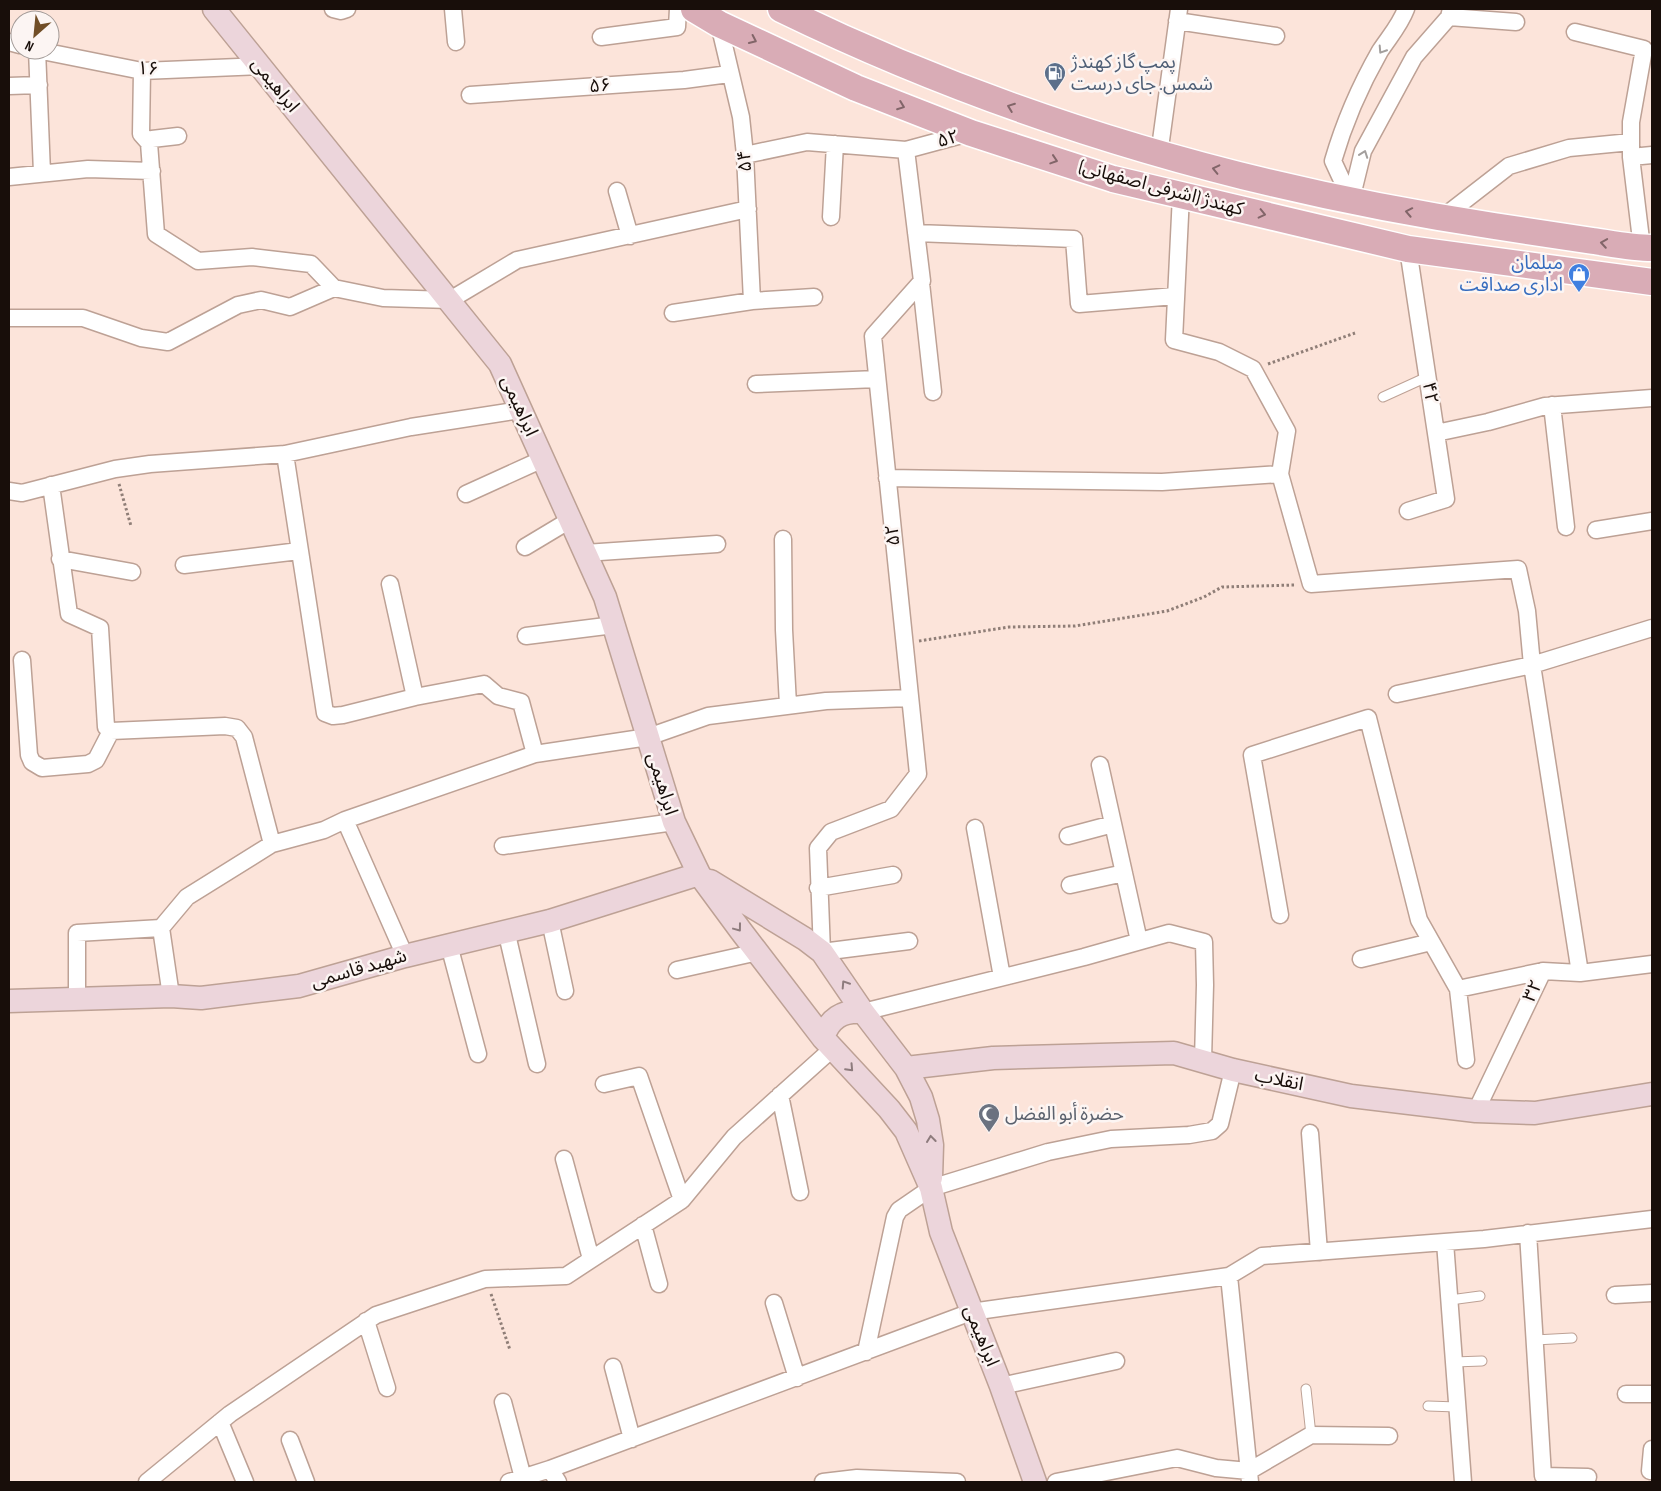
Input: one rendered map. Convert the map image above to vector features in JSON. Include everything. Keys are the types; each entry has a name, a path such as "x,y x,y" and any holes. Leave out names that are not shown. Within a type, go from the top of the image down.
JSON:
{"main road":[{"name":"ابراهیمی","path":"214,9 500,364 605,597 674,822 699,874 740,931 827,1043 902,1124 931,1188 941,1232 1001,1386 1035,1482"},
{"name":"کهندژ (اشرفی اصفهانی)","path":"694,9 719,24 856,88 971,133 1113,179 1408,249 1652,282"},
{"name":"کهندژ (اشرفی اصفهانی)","path":"781,9 838,37 1015,108 1159,155 1351,200 1442,218 1647,248"},
{"name":"شهید قاسمی","path":"9,1001 171,996 201,998 299,986 405,956 506,930 550,921 699,874"},
{"path":"699,874 805,939 822,952 863,1012 906,1068 921,1097 928,1120 932,1145 931,1188"},
{"path":"827,1043 826,1028 842,1014 852,1011 863,1012"},
{"name":"انقلاب","path":"906,1068 993,1058 1174,1053 1233,1070 1351,1096 1476,1111 1536,1113 1652,1094"}],"street":[{"path":"333,9 341,11 346,9"},
{"path":"453,9 456,42"},
{"path":"601,38 678,27 678,9"},
{"path":"1351,200 1333,161 1352,106 1381,51 1400,25 1406,9"},
{"path":"1351,200 1364,151 1414,57 1450,13 1516,22"},
{"path":"1159,155 1178,15 1276,36"},
{"name":"۵۴","path":"719,24 729,74 741,117 745,155 752,301"},
{"path":"1575,32 1644,50 1631,122 1631,149 1647,248"},
{"name":"۱۶","path":"60,55 142,71 260,66"},
{"path":"37,60 42,174"},
{"path":"142,71 141,134 149,143 156,234 198,261 252,257 311,264 334,288 383,298 450,300 517,260 748,209"},
{"name":"۵۶","path":"470,95 619,85 729,74"},
{"path":"9,86 38,85"},
{"name":"۵۲","path":"745,155 807,142 906,150 971,133"},
{"path":"149,143 152,139 178,136"},
{"path":"832,217 835,144"},
{"path":"1442,218 1509,166 1570,148 1631,149 1652,155"},
{"path":"906,150 934,392"},
{"path":"9,177 88,168 152,171"},
{"path":"617,191 630,236"},
{"path":"1181,195 1174,340 1220,352 1253,369 1287,431 1280,474 1311,584 1518,569 1527,611 1532,664 1580,974"},
{"path":"916,233 1074,239 1079,304 1175,296"},
{"name":"۴۲","path":"1408,249 1446,499 1408,511"},
{"name":"۵۲","path":"822,952 818,888 818,848 831,832 891,809 918,774 873,336 921,283"},
{"path":"9,318 83,318 141,338 168,342 238,305 262,300 290,307 334,288"},
{"path":"673,313 752,301 814,297"},
{"path":"756,384 877,379"},
{"path":"1436,433 1488,422 1552,405 1652,398"},
{"path":"1552,405 1566,527"},
{"path":"9,491 22,493 115,468 285,454 411,427 520,410"},
{"path":"285,454 325,713 333,716 342,715 416,697 484,684 498,696 521,702 535,754"},
{"path":"466,494 543,460"},
{"path":"887,478 1162,482 1280,474"},
{"path":"51,485 68,614 100,628 106,726 111,731 225,726 237,728 244,737 272,844"},
{"path":"525,547 570,520"},
{"path":"1596,530 1652,521"},
{"path":"783,539 784,630 788,706"},
{"path":"585,554 717,544"},
{"path":"184,565 299,551"},
{"path":"60,559 132,572"},
{"path":"390,584 416,697"},
{"path":"526,636 614,625"},
{"path":"1397,694 1532,664 1652,628"},
{"path":"22,660 28,755 32,762 42,768 88,764 96,760 111,731"},
{"path":"78,999 78,933 161,928 187,897 272,844 324,830 345,820 535,754 648,737 708,716 826,701 910,698"},
{"path":"1280,915 1252,755 1368,718 1419,920 1458,989 1466,1060"},
{"path":"1100,765 1139,941"},
{"path":"345,820 405,956"},
{"path":"503,846 674,822"},
{"path":"1068,836 1113,824"},
{"path":"975,828 1002,977"},
{"path":"1070,885 1124,873"},
{"path":"818,888 893,875"},
{"path":"550,921 565,991"},
{"path":"161,928 171,996"},
{"path":"506,930 537,1064"},
{"path":"863,1012 1169,933 1204,942 1206,985 1203,1060"},
{"path":"822,952 909,941"},
{"path":"1361,959 1431,942"},
{"path":"449,945 478,1054"},
{"path":"677,970 758,952"},
{"name":"۳۲","path":"1476,1111 1543,971 1580,974 1652,964"},
{"path":"1458,989 1543,971"},
{"path":"147,1482 220,1422 376,1315 486,1279 566,1276 682,1200 734,1137 780,1095 827,1043"},
{"path":"866,1352 895,1217 899,1210 931,1188 1057,1150 1111,1139 1189,1135 1212,1131 1220,1124 1233,1070"},
{"path":"604,1084 639,1076 682,1200"},
{"path":"780,1095 800,1192"},
{"path":"1310,1133 1319,1252"},
{"path":"564,1159 591,1259"},
{"path":"503,1402 516,1480 554,1476 632,1439 971,1312 1229,1276 1262,1256 1446,1242 1652,1219"},
{"path":"644,1225 659,1284"},
{"path":"1528,1234 1543,1476 1588,1477"},
{"path":"1446,1242 1463,1482"},
{"path":"1229,1276 1249,1476"},
{"path":"1615,1295 1652,1293"},
{"path":"774,1303 797,1378"},
{"path":"366,1321 388,1388"},
{"path":"1001,1386 1116,1360"},
{"path":"613,1367 632,1439"},
{"path":"1626,1394 1652,1394"},
{"path":"220,1422 246,1482"},
{"path":"1056,1482 1176,1458 1249,1476 1311,1435 1389,1436"},
{"path":"290,1440 306,1482"},
{"path":"1650,1471 1652,1449"},
{"path":"823,1482 857,1478 957,1482"}],"lane":[{"path":"1383,397 1427,377"},
{"path":"1450,1300 1480,1296"},
{"path":"1535,1340 1572,1338"},
{"path":"1454,1362 1482,1361"},
{"path":"1306,1389 1311,1435"},
{"path":"1428,1406 1458,1406"}],"path":[{"path":"1253,369 1355,333"},
{"path":"115,468 131,526"},
{"path":"904,642 1009,627 1074,626 1167,611 1204,598 1222,587 1279,587 1311,584"},
{"path":"486,1279 510,1350"}],"place":[{"name":"پمپ گاز کهندژ شمس. جای درست","path":"1055,92"},
{"name":"مبلمان اداری صداقت","path":"1579,293"},
{"name":"حضرة أبو الفضل","path":"989,1133"}]}
